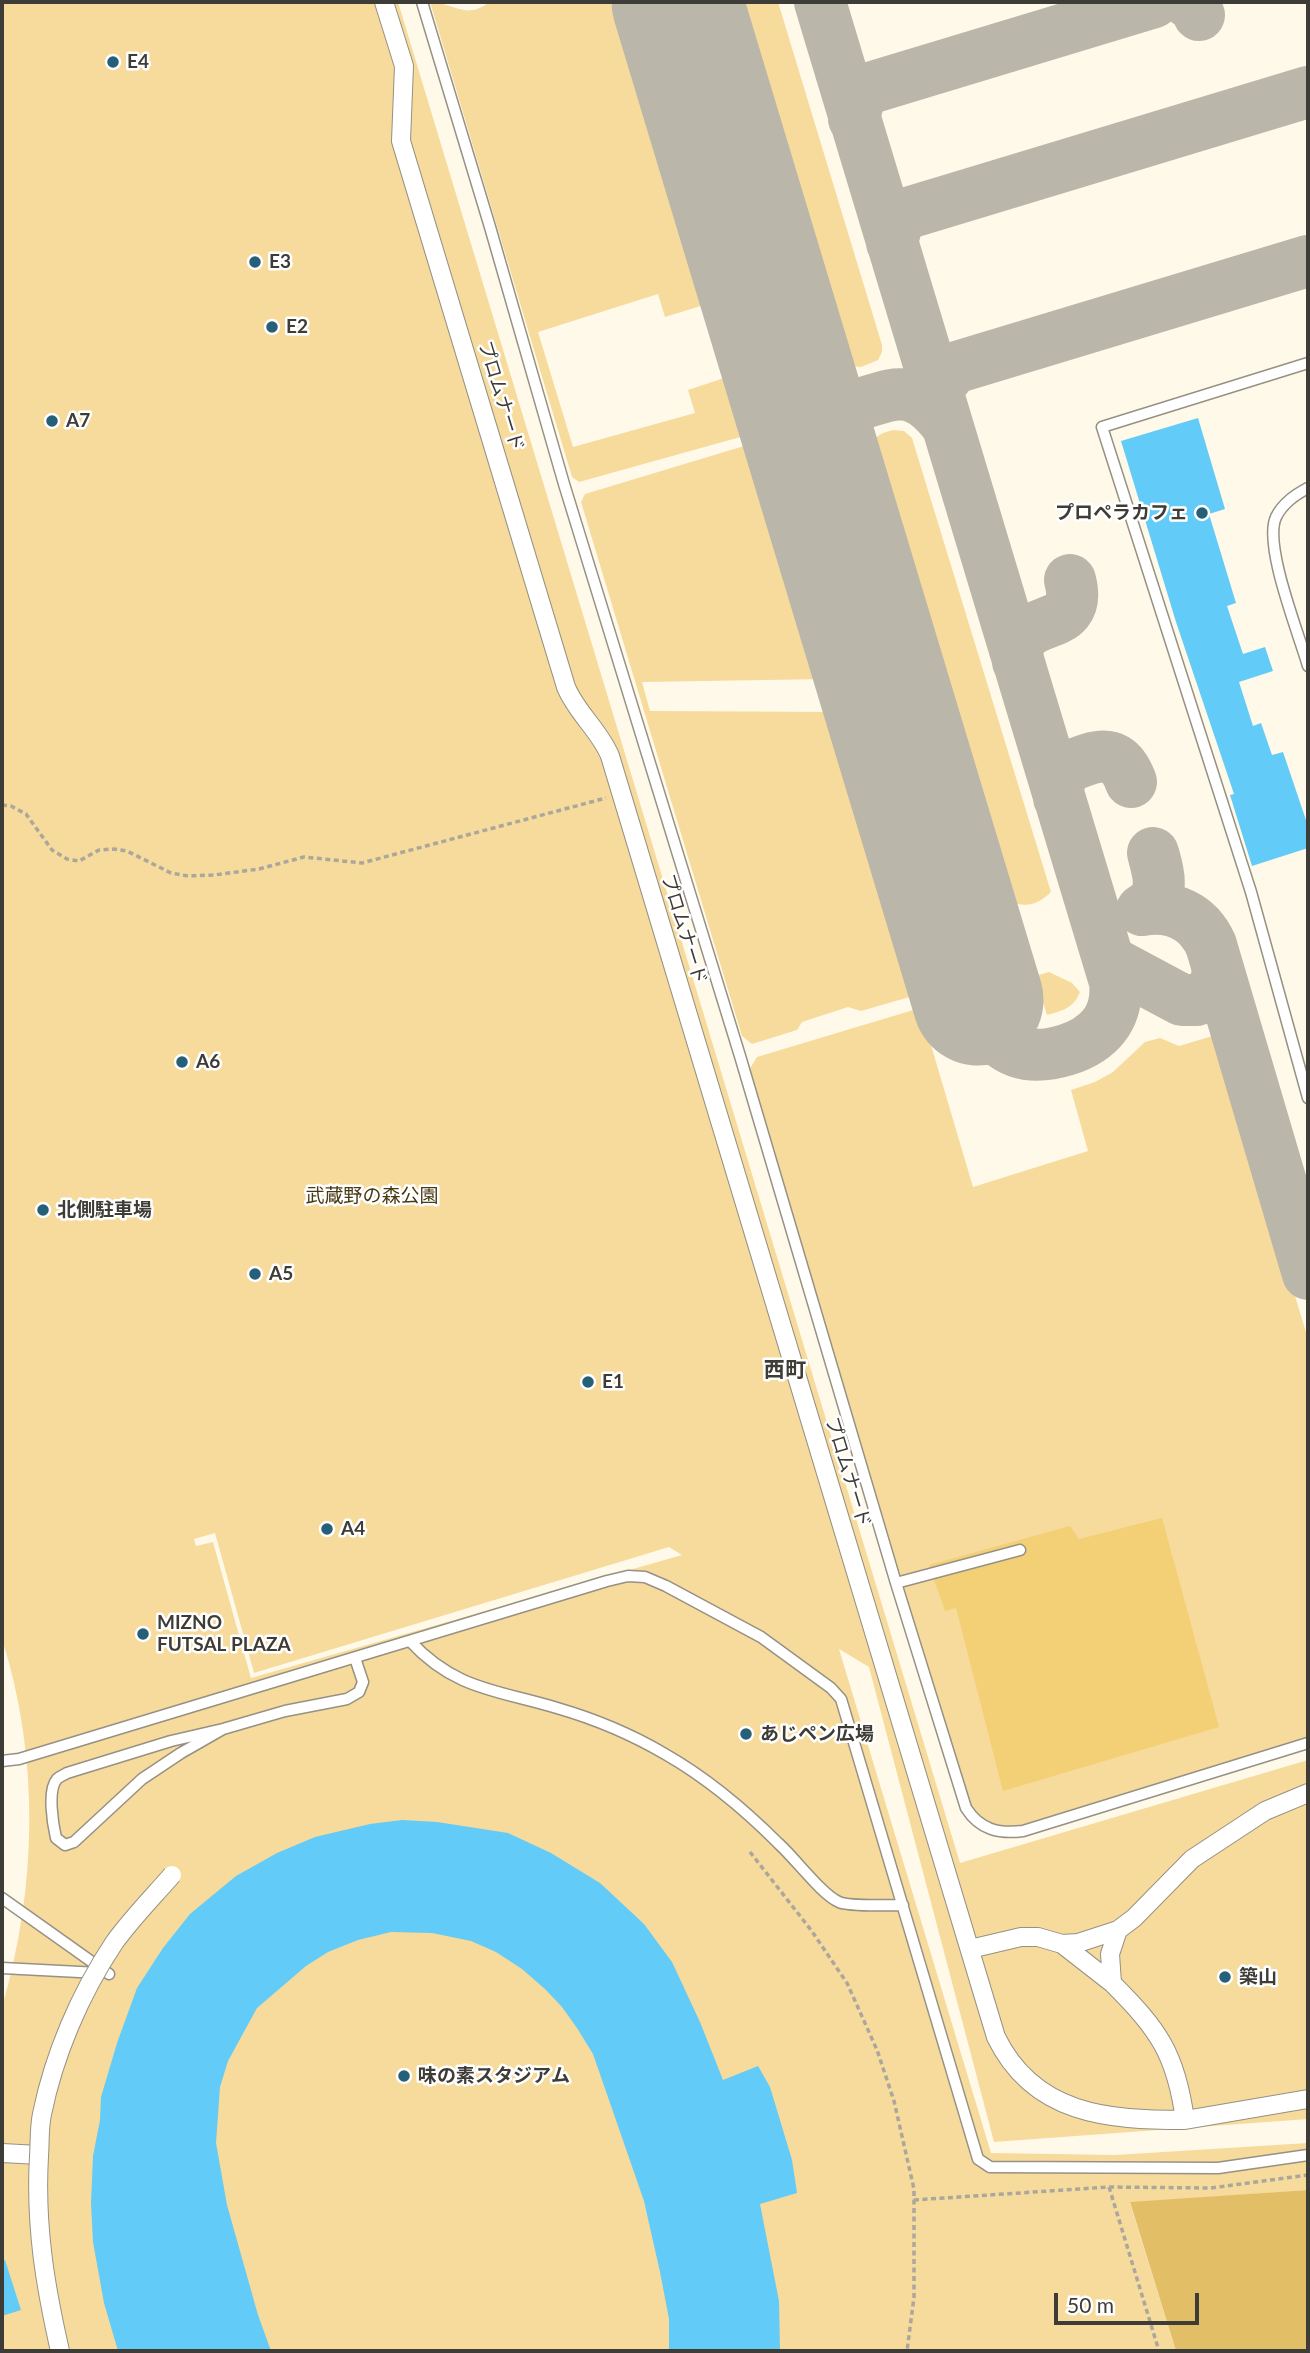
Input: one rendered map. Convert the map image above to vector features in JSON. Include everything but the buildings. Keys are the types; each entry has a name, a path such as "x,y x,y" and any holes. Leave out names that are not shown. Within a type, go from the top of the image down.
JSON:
{"street":[{"name":"プロムナード","path":"384,2 404,66 401,141 566,687 607,750 621,794 996,2037 1011,2063 1030,2083 1058,2102 1088,2112 1132,2120 1185,2120 1308,2099"},
{"path":"1062,1944 1092,1941 1118,1930 1135,1918 1192,1859 1265,1811 1308,1793"},
{"path":"55,2350 39,2237 38,2187 42,2116 69,2025 114,1942 172,1874"},
{"path":"1112,1983 1110,1954 1118,1930"},
{"path":"970,1949 1021,1937 1038,1937 1062,1944 1112,1983 1144,2016 1165,2045 1178,2079 1185,2120"},
{"path":"2,2153 39,2155"}],"lane":[{"path":"422,2 564,484 740,1056 896,1583 971,1816 991,1830 1010,1833 1023,1831 1308,1743"},
{"path":"1308,363 1102,427 1251,892 1308,1098"},
{"path":"1308,488 1294,496 1281,510 1272,537 1276,560 1308,666"},
{"path":"896,1583 1020,1550"},
{"path":"2,1761 19,1759 617,1578 645,1577 761,1637 831,1688 841,1699 978,2159 990,2167 1218,2168 1308,2155"},
{"path":"410,1641 424,1657 465,1682 489,1691 586,1716 664,1753 715,1787 760,1825 826,1894 841,1903 903,1905"},
{"path":"223,1729 142,1779 74,1842 65,1844 56,1838 52,1788 57,1779 67,1773 171,1741 285,1710 347,1699 359,1692 363,1682 355,1658"},
{"path":"2,1898 109,1974 2,1968"}],"path":[{"path":"2,805 11,806 26,814 51,850 67,859 79,861 99,850 114,849 127,851 171,873 188,876 259,869 304,857 362,863 621,794"},
{"path":"750,1852 811,1930 847,1983 877,2050 894,2101 914,2189 914,2297 907,2351"},
{"path":"914,2200 1109,2187 1212,2188 1308,2175"},
{"path":"1109,2187 1159,2351"}],"green space":[{"name":"武蔵野の森公園","path":"2,2 398,2 960,1863 1308,1760 1308,2119 994,2142 869,1667 839,1649 991,2153 1115,2155 1308,2143 1308,2190 1130,2203 1176,2351 2,2351 2,2007 22,1916 29,1823 23,1730 2,1639","holes":["215,1533 254,1673 669,1547 682,1555 251,1678 213,1542 196,1546 194,1539"]},
{"path":"430,2 473,10 489,2 611,2 704,305 665,317 658,294 538,332 573,447 695,413 688,390 727,377 744,436 579,482 572,477"},
{"path":"733,2 778,2 882,345 878,360 861,367 851,366 839,354"},
{"path":"893,430 904,431 912,438 1051,892 1032,904 1010,902 870,448 878,436"},
{"path":"754,443 826,679 642,682 650,711 836,712 920,994 861,1011 848,1007 802,1022 797,1030 752,1044 742,1036 581,502 585,494"},
{"path":"1049,972 1072,983 1080,992 1071,1005 1047,1015 1035,976"},
{"path":"920,1008 973,1187 1088,1151 1071,1090 1095,1082 1113,1072 1145,1042 1160,1038 1179,1046 1216,1035 1308,1339 1308,1739 1002,1834 966,1812 749,1070 757,1057"}],"shaded area":[{"path":"1162,1518 1219,1727 1003,1791 956,1608 945,1611 929,1565 1070,1526 1079,1539"},
{"path":"1308,2190 1308,2351 1176,2351 1130,2202"}],"taxiway":[{"path":"820,2 1115,982 1114,1006 1104,1026 1088,1040 1066,1050 1040,1055 1018,1052 999,1040 984,1018"},
{"path":"854,119 859,98 870,88 1154,2"},
{"path":"1188,2 1196,8 1199,15"},
{"path":"892,243 897,223 908,213 1308,92"},
{"path":"939,399 940,385 954,368 1308,261"},
{"path":"789,371 801,386 820,401 843,406 899,394 914,397 929,406 946,424"},
{"path":"820,476 820,455 825,436 851,405"},
{"path":"1018,662 1019,645 1025,634 1059,618 1068,610 1072,598 1070,580"},
{"path":"1059,798 1059,782 1065,771 1075,764 1097,757 1116,760 1124,768 1131,782"},
{"path":"1142,910 1158,892 1153,853"},
{"path":"1142,910 1164,909 1183,915 1199,927 1211,945 1308,1274"},
{"path":"1109,961 1182,1000 1196,1000 1211,994 1218,975 1217,966"}],"runway":[{"path":"677,2 978,1000"}],"place":[{"name":"E4","path":"113,62"},
{"name":"E3","path":"255,262"},
{"name":"E2","path":"272,327"},
{"name":"A7","path":"52,421"},
{"name":"プロペラカフェ","path":"1202,513"},
{"name":"A6","path":"182,1062"},
{"name":"北側駐車場","path":"43,1210"},
{"name":"A5","path":"255,1274"},
{"name":"E1","path":"588,1382"},
{"name":"A4","path":"327,1529"},
{"name":"MIZNO FUTSAL PLAZA","path":"143,1634"},
{"name":"あじペン広場","path":"746,1734"},
{"name":"築山","path":"1225,1977"},
{"name":"味の素スタジアム","path":"404,2076"}],"district":[{"name":"西町","path":"785,1370"}]}
